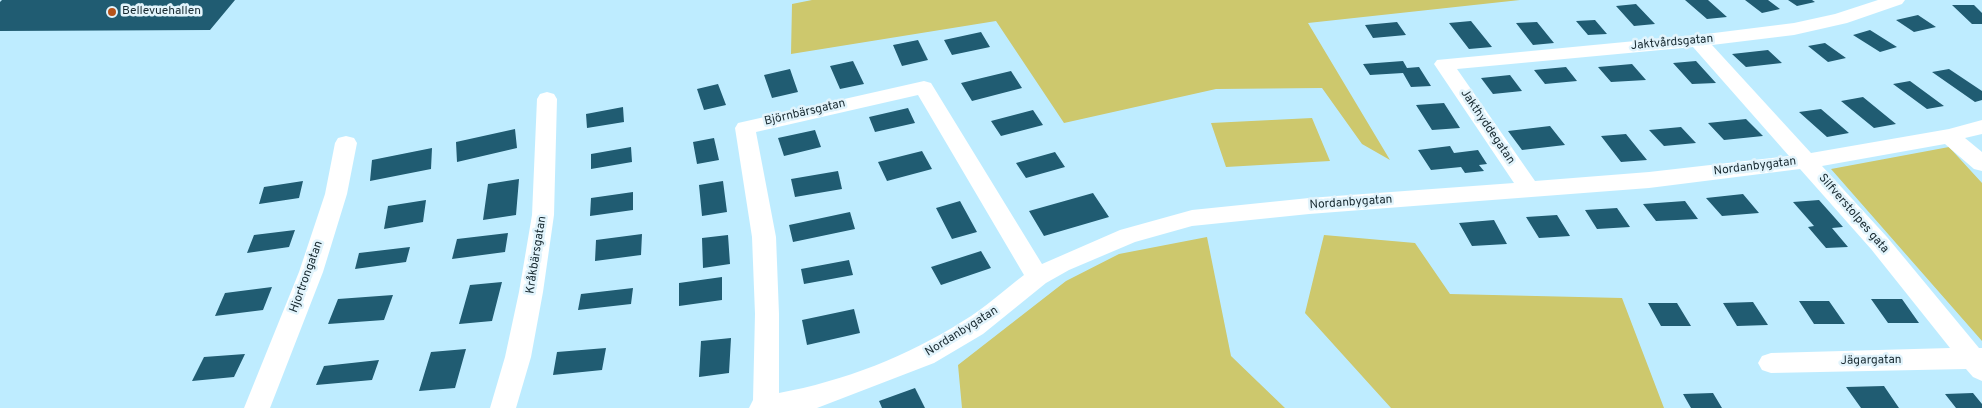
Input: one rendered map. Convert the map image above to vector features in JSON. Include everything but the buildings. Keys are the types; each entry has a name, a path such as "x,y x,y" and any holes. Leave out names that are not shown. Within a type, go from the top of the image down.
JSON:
{"street":[{"name":"Jaktvårdsgatan","path":"1444,64 1698,42 1794,29 1840,19 1896,0"},
{"name":"Silfverstolpes gata","path":"1698,42 1879,243 1979,362"},
{"name":"Jakthyddegatan","path":"1444,64 1530,190"},
{"name":"Björnbärsgatan","path":"766,408 767,314 764,237 745,128 924,87 1038,276"},
{"name":"Kråkbärsgatan","path":"502,408 518,358 532,292 543,215 547,99"},
{"name":"Nordanbygatan","path":"762,408 817,397 925,356 974,327 1003,306 1038,276 1081,255 1128,236 1192,218 1309,206 1649,180 1806,161 1949,136 1982,127"},
{"path":"1949,136 1982,164"},
{"name":"Hjortrongatan","path":"257,408 311,272 336,194 346,143"},
{"name":"Jägargatan","path":"1771,364 1979,362"}],"shaded area":[{"path":"812,0 1520,0 1308,23 1390,160 1362,144 1322,88 1216,89 1064,123 996,21 791,54 792,4"},
{"path":"1312,118 1330,161 1226,167 1211,123"},
{"path":"1949,147 1982,183 1982,341 1831,169"},
{"path":"1324,235 1415,243 1450,294 1622,298 1664,408 1391,408 1305,313"},
{"path":"1207,237 1231,356 1285,408 962,408 958,365 1066,281 1119,254"}],"place":[{"name":"Bellevuehallen","path":"112,12"}]}
